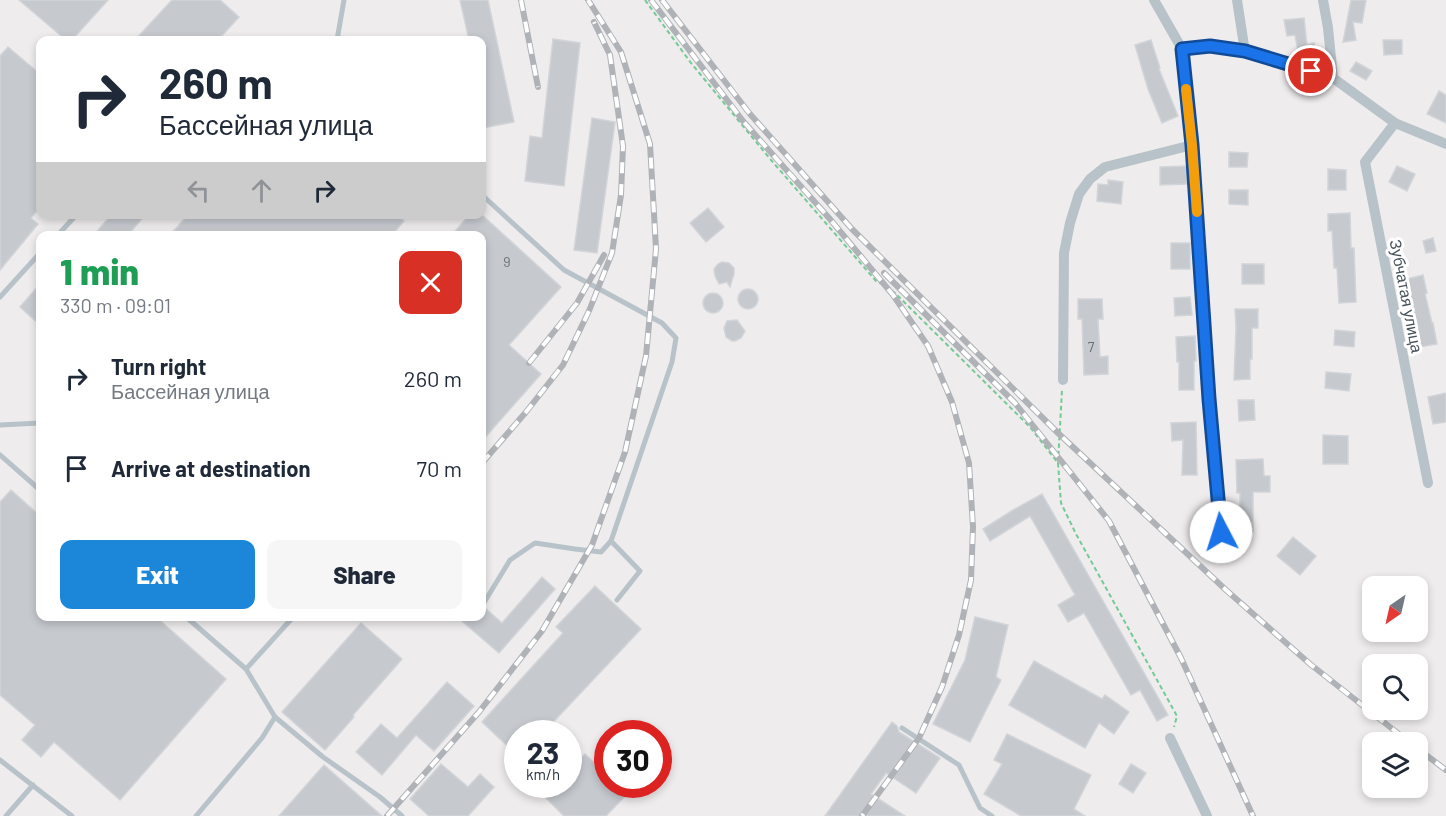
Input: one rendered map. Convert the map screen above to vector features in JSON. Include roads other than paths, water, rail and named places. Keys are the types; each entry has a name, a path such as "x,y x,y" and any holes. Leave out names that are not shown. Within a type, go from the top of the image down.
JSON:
{"street":[{"path":"1154,0 1182,49 1192,145 1209,399 1221,532"},
{"path":"1237,0 1245,51"},
{"path":"1323,0 1333,78"},
{"path":"1182,49 1210,46 1245,51 1333,78 1395,123 1446,144"},
{"name":"Зубчатая улица","path":"1395,123 1365,162 1428,483"},
{"path":"1063,380 1064,253 1079,194 1090,179 1105,167 1192,145"},
{"path":"1170,738 1207,816"}],"lane":[{"path":"338,36 344,0"},
{"path":"486,199 564,270 662,323 676,338 672,362 611,541 601,552 535,543 510,560 486,601"},
{"path":"62,231 72,219"},
{"path":"0,297 36,257"},
{"path":"0,425 36,423"},
{"path":"0,455 36,486"},
{"path":"611,541 640,571 617,600"},
{"path":"191,621 246,669 275,717 323,757 380,797 402,816"},
{"path":"246,669 289,621"},
{"path":"196,816 262,738 275,717"},
{"path":"902,728 958,765 981,808 992,816"},
{"path":"0,760 72,816"},
{"path":"6,816 33,785"}],"railway":[{"path":"521,0 538,87"},
{"path":"387,816 479,712 542,631 592,545 625,452 646,356 656,249 650,144 621,52 588,0"},
{"path":"651,0 743,121 829,218 893,295 928,346 952,402 969,463 973,527 971,580 959,635 942,687 919,738 862,816"},
{"path":"662,0 750,114 852,229 1058,433 1226,590 1310,664 1396,732"},
{"path":"486,458 563,365 589,311 612,253 621,195 623,146 610,55 594,22"},
{"path":"529,363 577,303 604,255"},
{"path":"884,273 1015,403 1109,521 1181,658 1253,816"},
{"path":"1428,756 1446,770"}]}
